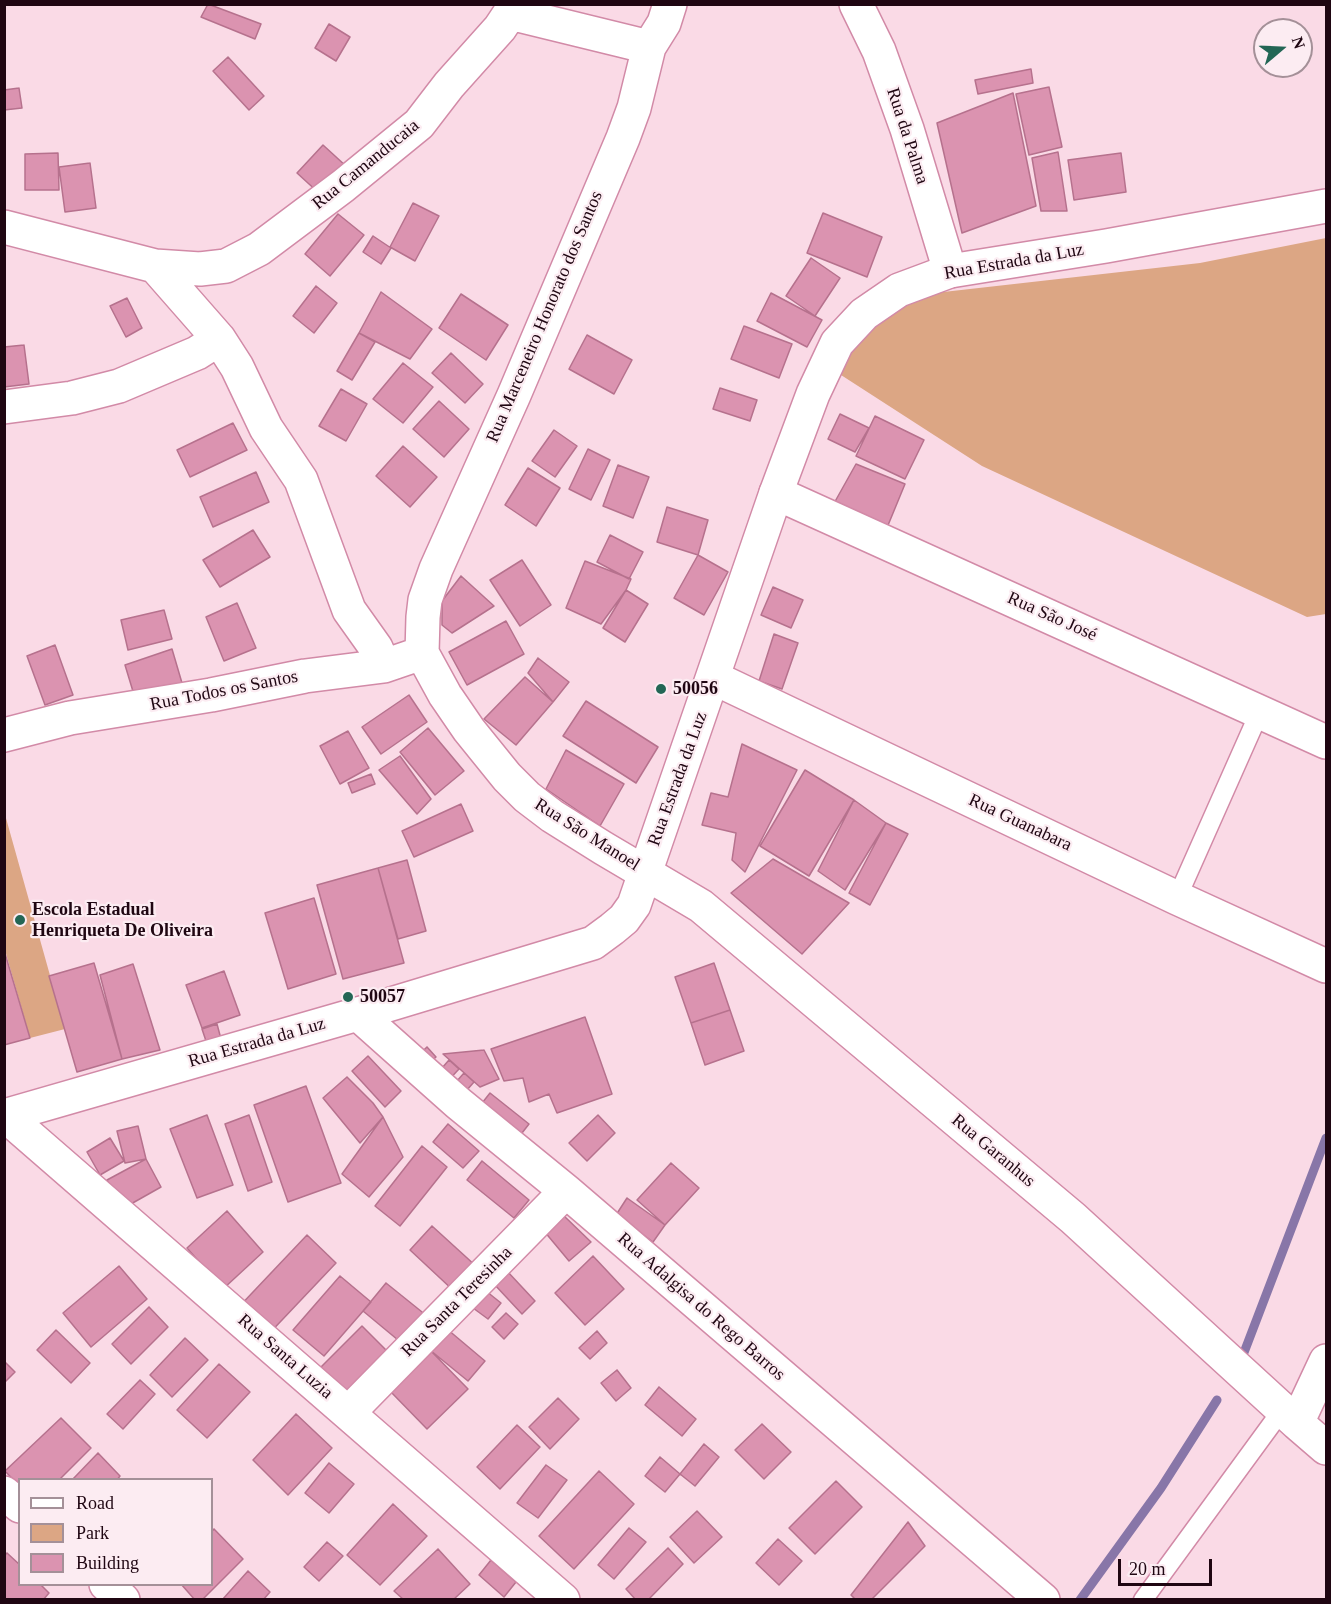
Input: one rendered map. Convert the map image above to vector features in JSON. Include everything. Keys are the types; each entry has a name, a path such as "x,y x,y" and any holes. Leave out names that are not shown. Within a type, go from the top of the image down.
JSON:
{"street":[{"name":"Rua Marceneiro Honorato dos Santos","path":"422,642 426,600 436,569 473,482 514,395 623,138 634,108 649,47 664,23 670,4"},
{"name":"Rua da Palma","path":"856,4 879,51 907,129 950,271"},
{"name":"Rua Camanducaia","path":"226,266 259,249 343,186 419,124 449,85 500,28 511,9 649,47"},
{"name":"Rua Estrada da Luz","path":"5,1116 593,943 612,930 634,905 776,493 813,394 837,343 864,314 899,290 950,271 1106,246 1326,206"},
{"path":"4,227 154,266 200,269 226,266"},
{"path":"154,266 211,330 237,367 266,428 301,480 349,610 376,648 384,666"},
{"path":"4,407 72,398 119,386 197,353 211,330 208,302 226,266"},
{"name":"Rua São José","path":"776,493 1326,742"},
{"name":"Rua Todos os Santos","path":"4,735 70,718 305,676 384,666 422,642"},
{"name":"Rua São Manoel","path":"422,642 445,694 469,730 507,777 527,797 552,816 603,849 645,871"},
{"name":"Rua Guanabara","path":"714,678 1177,898 1326,966"},
{"name":"Rua Garanhus","path":"645,871 701,906 1054,1203 1326,1448"},
{"name":"Rua Adalgisa do Rego Barros","path":"357,1014 458,1103 566,1191 1033,1596"},
{"name":"Rua Santa Luzia","path":"5,1116 562,1599"},
{"name":"Rua Santa Teresinha","path":"348,1413 566,1191"},
{"path":"1289,1416 1326,1361"},
{"path":"4,1493 18,1504"},
{"path":"108,1586 123,1599"}],"lane":[{"path":"1177,898 1260,711"},
{"path":"1143,1599 1289,1416"}],"green space":[{"path":"1326,238 1326,614 1307,617 982,466 841,375 855,328 908,296 1200,263"},
{"path":"4,811 65,1029 30,1038 5,950"}],"building":[{"path":"208,4 261,24 255,39 201,17"},
{"path":"329,24 350,37 336,61 315,48"},
{"path":"228,57 264,96 249,110 213,71"},
{"path":"1031,69 1033,83 978,94 975,80"},
{"path":"1049,87 1062,147 1029,155 1016,94"},
{"path":"19,88 22,108 4,110 4,90"},
{"path":"1013,93 1036,206 962,233 937,123"},
{"path":"323,145 347,167 321,195 297,173"},
{"path":"1058,152 1067,211 1041,211 1032,158"},
{"path":"58,153 59,190 25,190 25,154"},
{"path":"1121,153 1126,192 1074,200 1068,160"},
{"path":"90,163 96,208 65,212 59,167"},
{"path":"413,203 439,216 415,261 390,247"},
{"path":"823,213 882,237 867,277 807,253"},
{"path":"338,214 364,235 330,276 305,254"},
{"path":"373,236 391,248 381,264 363,252"},
{"path":"811,258 840,278 815,316 786,296"},
{"path":"316,286 337,303 314,333 293,316"},
{"path":"381,292 432,329 410,359 359,333"},
{"path":"771,293 822,320 807,347 757,321"},
{"path":"461,294 508,325 486,360 439,328"},
{"path":"127,298 142,328 126,337 110,306"},
{"path":"744,326 792,344 779,378 731,359"},
{"path":"359,333 375,342 352,380 337,371"},
{"path":"587,335 632,360 614,394 569,369"},
{"path":"24,345 29,384 4,387 4,347"},
{"path":"451,353 483,384 465,403 432,373"},
{"path":"403,363 433,387 403,423 373,399"},
{"path":"720,388 757,400 750,421 713,409"},
{"path":"341,389 367,404 346,441 319,426"},
{"path":"439,401 469,429 444,457 413,429"},
{"path":"840,414 869,428 855,452 828,439"},
{"path":"875,416 924,440 905,479 856,456"},
{"path":"233,423 247,450 190,477 177,450"},
{"path":"554,430 577,446 555,477 532,461"},
{"path":"403,446 437,477 410,507 376,476"},
{"path":"588,449 610,460 591,500 569,489"},
{"path":"856,464 905,484 884,535 828,514"},
{"path":"618,465 649,477 633,518 603,506"},
{"path":"528,468 560,488 536,526 505,505"},
{"path":"256,472 269,502 213,527 200,497"},
{"path":"667,507 708,520 698,555 657,542"},
{"path":"253,530 270,557 220,587 203,560"},
{"path":"610,535 643,552 629,579 597,562"},
{"path":"698,555 728,572 704,615 674,598"},
{"path":"522,560 551,605 520,626 490,580"},
{"path":"585,561 631,579 626,590 601,624 566,608"},
{"path":"461,576 494,606 452,633 442,625 442,601"},
{"path":"773,587 803,600 791,628 761,615"},
{"path":"626,590 648,604 625,642 603,628"},
{"path":"237,603 256,648 224,661 206,617"},
{"path":"164,610 172,639 128,650 121,620"},
{"path":"506,621 524,654 467,685 449,652"},
{"path":"774,634 798,643 782,689 759,681"},
{"path":"55,645 73,695 45,705 27,656"},
{"path":"172,649 182,683 135,698 125,665"},
{"path":"538,658 569,682 553,702 528,673"},
{"path":"525,677 553,702 516,745 484,719"},
{"path":"409,695 427,722 381,754 362,727"},
{"path":"586,701 658,747 636,783 563,736"},
{"path":"428,728 464,771 435,795 400,752"},
{"path":"348,731 369,768 340,784 320,746"},
{"path":"742,744 797,770 745,872 732,860 736,833 702,825 711,793 728,797"},
{"path":"566,750 624,784 600,826 546,789"},
{"path":"400,756 431,799 417,814 379,770"},
{"path":"805,770 854,800 809,876 760,846"},
{"path":"371,774 375,784 352,793 348,783"},
{"path":"854,800 886,823 845,890 818,871"},
{"path":"461,804 473,831 414,857 402,831"},
{"path":"886,823 908,834 870,905 849,893"},
{"path":"773,859 849,903 802,954 731,893"},
{"path":"407,860 426,931 398,939 378,868"},
{"path":"378,868 404,963 343,979 317,885"},
{"path":"314,898 336,974 288,989 265,913"},
{"path":"4,950 30,1038 4,1045"},
{"path":"94,963 122,1059 77,1072 49,976"},
{"path":"714,963 730,1010 691,1023 675,977"},
{"path":"133,964 160,1050 122,1059 100,975"},
{"path":"224,971 240,1015 202,1028 186,985"},
{"path":"730,1010 744,1051 705,1065 691,1023"},
{"path":"585,1017 612,1094 557,1113 549,1094 529,1102 523,1078 504,1081 491,1049"},
{"path":"217,1024 221,1039 207,1044 202,1029"},
{"path":"427,1047 436,1057 422,1070 413,1060"},
{"path":"484,1050 499,1079 480,1087 443,1054"},
{"path":"368,1056 401,1091 385,1107 352,1071"},
{"path":"449,1060 459,1069 444,1085 435,1076"},
{"path":"464,1073 474,1082 459,1099 449,1090"},
{"path":"347,1077 373,1103 383,1117 360,1143 323,1098"},
{"path":"306,1086 341,1183 288,1202 254,1105"},
{"path":"490,1093 529,1124 515,1142 475,1112"},
{"path":"207,1115 233,1185 197,1198 170,1129"},
{"path":"249,1115 272,1182 248,1191 225,1124"},
{"path":"598,1115 615,1133 587,1161 569,1143"},
{"path":"383,1117 403,1157 369,1197 342,1174"},
{"path":"448,1124 479,1151 463,1168 433,1142"},
{"path":"138,1126 146,1159 125,1163 117,1131"},
{"path":"110,1138 124,1161 100,1175 87,1152"},
{"path":"422,1146 447,1167 400,1226 375,1206"},
{"path":"146,1159 161,1187 122,1209 107,1180"},
{"path":"482,1161 529,1200 514,1218 467,1180"},
{"path":"671,1163 699,1188 665,1225 637,1200"},
{"path":"627,1198 665,1225 653,1242 616,1215"},
{"path":"227,1211 263,1252 223,1289 187,1248"},
{"path":"562,1214 591,1242 569,1261 544,1231"},
{"path":"432,1226 477,1267 455,1292 410,1250"},
{"path":"307,1235 336,1263 264,1339 235,1311"},
{"path":"593,1256 624,1289 585,1325 555,1293"},
{"path":"119,1266 147,1299 91,1347 63,1313"},
{"path":"507,1271 535,1301 522,1314 494,1284"},
{"path":"340,1276 371,1302 324,1356 293,1330"},
{"path":"386,1283 427,1316 404,1345 363,1311"},
{"path":"486,1291 501,1303 488,1319 473,1308"},
{"path":"149,1307 168,1327 131,1364 112,1344"},
{"path":"506,1313 518,1324 504,1339 492,1327"},
{"path":"362,1326 387,1351 345,1394 320,1368"},
{"path":"447,1329 485,1361 468,1381 430,1350"},
{"path":"56,1330 90,1363 71,1383 37,1350"},
{"path":"597,1331 607,1343 590,1359 579,1348"},
{"path":"185,1338 208,1360 172,1397 150,1375"},
{"path":"430,1350 468,1389 427,1429 389,1390"},
{"path":"4,1361 15,1372 4,1383"},
{"path":"219,1364 250,1392 207,1438 177,1410"},
{"path":"617,1370 631,1388 616,1401 601,1383"},
{"path":"140,1380 155,1394 123,1429 107,1414"},
{"path":"659,1387 696,1419 682,1436 645,1405"},
{"path":"558,1398 579,1419 550,1449 529,1427"},
{"path":"296,1414 332,1448 288,1495 253,1460"},
{"path":"61,1418 91,1448 61,1478 18,1478 18,1485 5,1471"},
{"path":"762,1424 791,1452 764,1479 735,1450"},
{"path":"517,1425 540,1447 500,1489 477,1467"},
{"path":"704,1444 719,1457 695,1486 680,1474"},
{"path":"98,1453 120,1476 118,1478 74,1478"},
{"path":"660,1457 680,1474 665,1492 645,1476"},
{"path":"329,1463 354,1484 329,1513 305,1493"},
{"path":"546,1465 567,1480 538,1518 517,1503"},
{"path":"599,1471 634,1504 574,1569 539,1536"},
{"path":"836,1481 862,1507 815,1554 789,1528"},
{"path":"393,1504 427,1536 380,1585 347,1555"},
{"path":"697,1511 722,1537 694,1563 670,1537"},
{"path":"908,1522 925,1546 871,1600 856,1600 851,1595"},
{"path":"629,1528 646,1542 614,1579 598,1565"},
{"path":"213,1530 243,1559 202,1600 195,1600 183,1586 213,1586"},
{"path":"778,1539 802,1561 779,1585 756,1563"},
{"path":"327,1542 343,1556 319,1581 304,1567"},
{"path":"668,1548 683,1564 648,1600 636,1600 626,1589"},
{"path":"438,1549 470,1584 453,1600 404,1600 394,1591"},
{"path":"7,1553 18,1563 18,1586 42,1586 49,1593 43,1600 4,1600 4,1556"},
{"path":"491,1560 516,1582 504,1597 479,1575"},
{"path":"248,1571 270,1592 263,1600 222,1600"}],"waterway":[{"path":"1240,1363 1326,1138"},
{"path":"1080,1600 1161,1488 1217,1400"}],"place":[{"name":"50056","path":"661,689"},
{"name":"Escola Estadual Henriqueta De Oliveira","path":"20,920"},
{"name":"50057","path":"348,997"}]}
